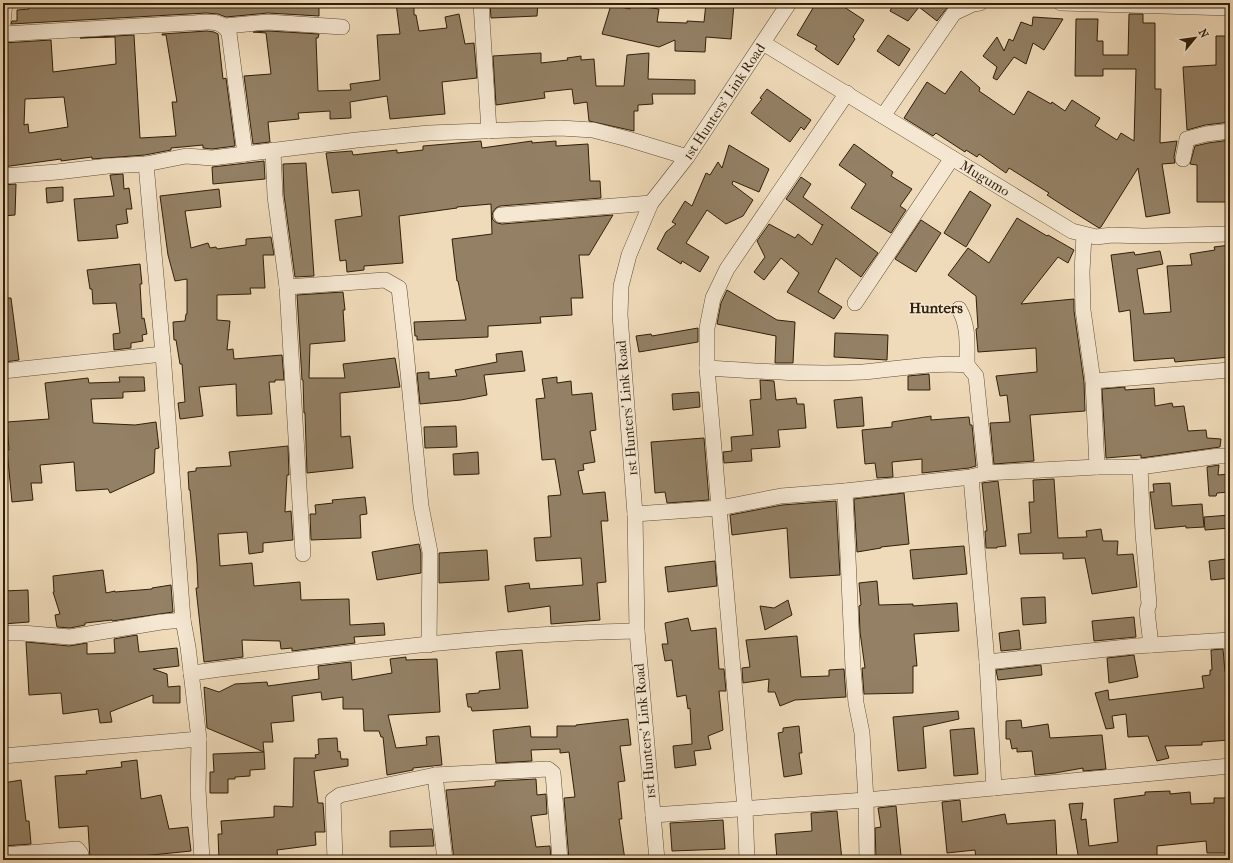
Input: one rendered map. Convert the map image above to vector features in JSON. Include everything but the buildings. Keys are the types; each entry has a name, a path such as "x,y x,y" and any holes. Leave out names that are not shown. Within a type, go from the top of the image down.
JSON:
{"street":[{"path":"3,22 5,3"},
{"path":"481,3 489,131"},
{"name":"1st Hunters' Link Road","path":"656,860 637,631 635,514 620,315 621,286 629,255 651,203 687,157 789,3"},
{"path":"883,116 954,13 973,4 980,3"},
{"path":"1061,3 1230,8"},
{"path":"3,34 219,22 225,26 229,33 245,154"},
{"path":"225,26 268,22 342,27"},
{"name":"Mugumo","path":"763,43 1072,231 1096,237 1112,235 1144,236 1230,234"},
{"path":"747,860 745,809 707,368 707,328 713,298 727,269 846,93"},
{"path":"3,176 146,164 186,156 212,158 357,140 428,133 560,128 593,130 687,157"},
{"path":"1183,159 1187,138 1230,131"},
{"path":"273,150 275,196 286,287 303,554"},
{"path":"855,303 952,158"},
{"path":"146,164 163,354 183,620 188,646 199,739 198,789 202,860"},
{"path":"501,215 651,203"},
{"path":"1084,235 1082,272 1083,310 1093,381 1097,467"},
{"path":"286,287 385,280 399,288 421,506 430,552 429,645"},
{"path":"959,309 964,317 966,325 968,365 976,376 986,473"},
{"path":"3,371 163,354"},
{"path":"707,368 800,373 863,372 912,367 968,365"},
{"path":"1093,381 1230,370"},
{"path":"635,514 720,508 781,496 845,491 972,477 986,473 1097,467 1140,467 1219,456 1230,456"},
{"path":"1140,467 1143,533 1149,604 1147,611 1151,645"},
{"path":"972,477 987,662 994,788"},
{"path":"845,491 856,703 862,733 868,860"},
{"path":"3,633 70,637 161,622 183,620"},
{"path":"191,673 342,654 429,645 576,632 637,631"},
{"path":"987,662 1151,645 1230,640"},
{"path":"3,756 199,739"},
{"path":"653,815 866,800 1230,766"},
{"path":"335,860 333,800 340,795 435,775 548,769 553,773 560,860"},
{"path":"435,775 445,860"},
{"path":"3,855 77,849 79,850 81,860"}],"district":[{"name":"Hunters","path":"936,308"}]}
